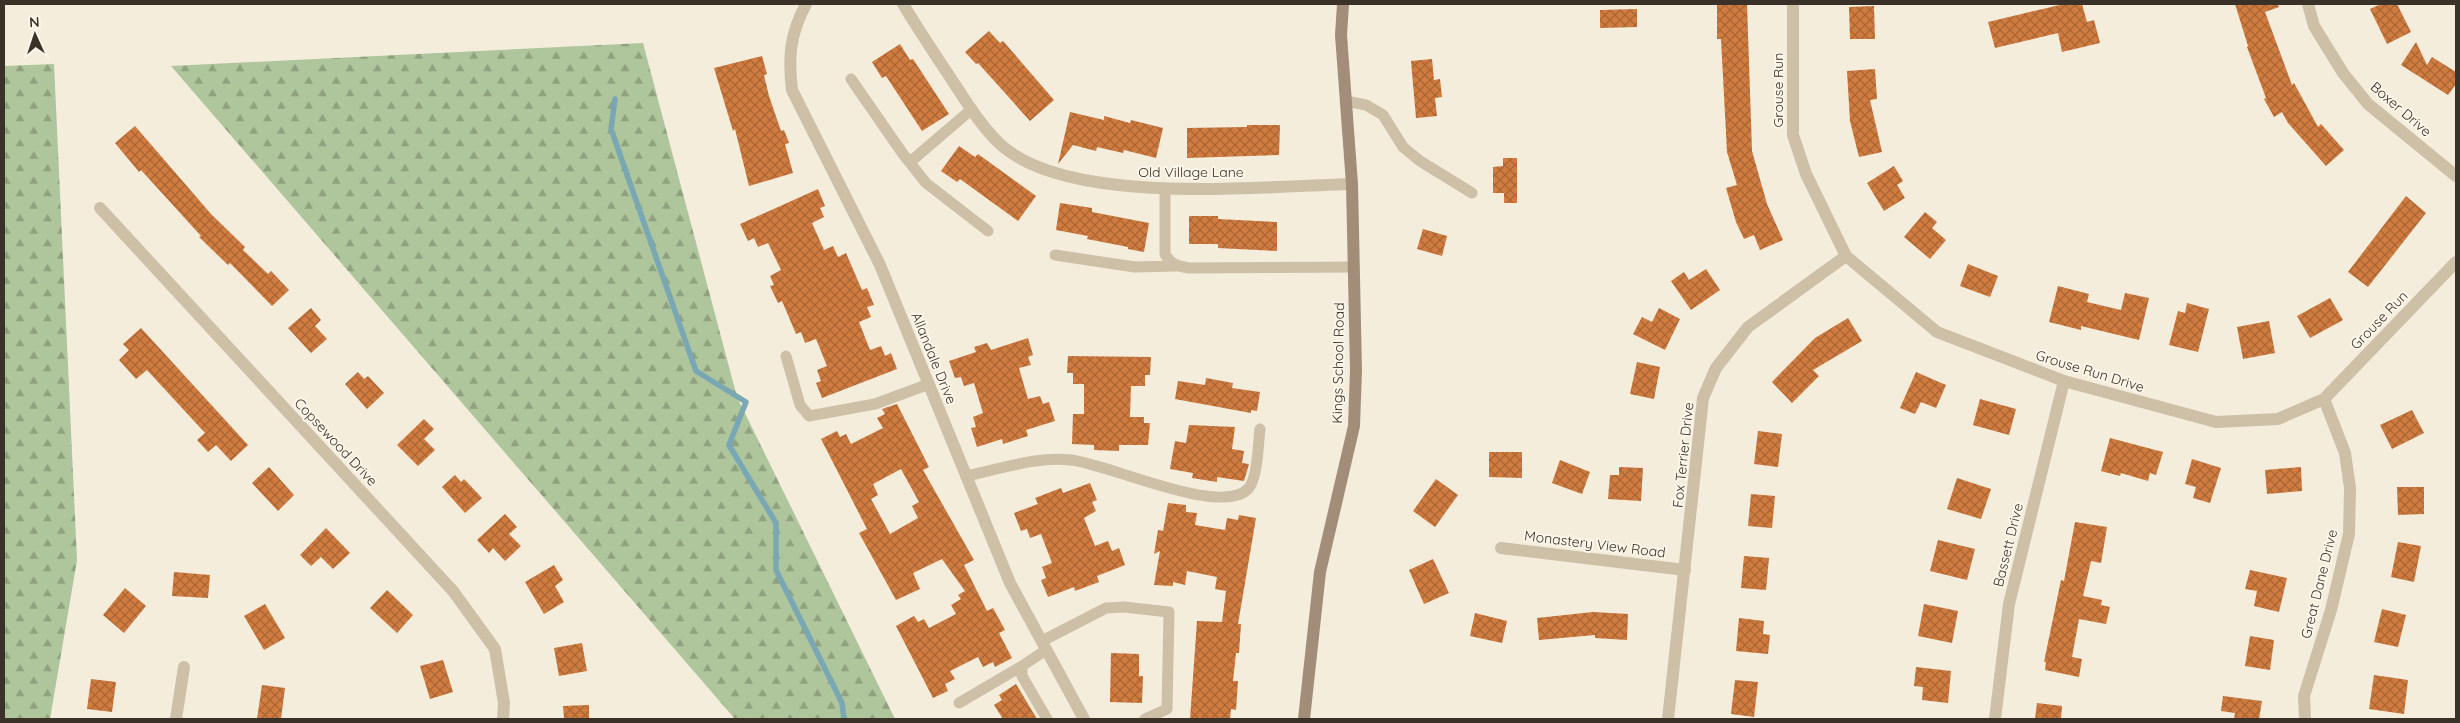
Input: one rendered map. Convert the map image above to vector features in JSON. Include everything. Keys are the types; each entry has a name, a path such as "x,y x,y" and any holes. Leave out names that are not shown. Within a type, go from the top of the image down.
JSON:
{"street":[{"name":"Allandale Drive","path":"806,4 795,25 788,62 792,90 880,265 1010,583 1084,719"},
{"name":"Old Village Lane","path":"903,4 972,109 1001,144 1037,165 1071,177 1124,186 1165,189 1352,184"},
{"name":"Kings School Road","path":"1304,719 1320,572 1354,426 1356,370 1352,184 1341,35 1343,4"},
{"name":"Grouse Run","path":"1793,4 1793,135 1806,174 1846,256"},
{"name":"Boxer Drive","path":"2308,4 2319,34 2343,73 2368,104 2456,176"},
{"name":"Copsewood Drive","path":"100,208 453,591 495,649 504,703 503,719"},
{"name":"Grouse Run Drive","path":"1846,256 1937,332 2064,381 2216,422 2278,419 2324,399"},
{"name":"Fox Terrier Drive","path":"1668,719 1704,398 1716,368 1748,327 1846,256"},
{"name":"Grouse Run","path":"2324,399 2456,262"},
{"name":"Bassett Drive","path":"1994,719 2009,604 2064,381"},
{"name":"Great Dane Drive","path":"2305,719 2304,696 2331,610 2349,534 2350,488 2345,453 2324,399"},
{"name":"Monastery View Road","path":"1501,548 1686,570"},
{"path":"176,719 184,667"}],"lane":[{"path":"851,79 926,183 988,231"},
{"path":"1346,101 1366,105 1382,115 1403,147 1472,193"},
{"path":"910,162 972,109"},
{"path":"1165,189 1165,254 1169,261 1176,266"},
{"path":"1055,254 1136,267 1354,266"},
{"path":"786,356 800,405 809,416 875,404 929,384"},
{"path":"966,476 1050,458 1074,460 1207,498 1234,496 1248,488 1255,475 1260,429"},
{"path":"959,703 1022,666 1044,645 1106,608 1124,607 1169,612 1166,709 1145,719"},
{"path":"1022,666 1022,676 1047,719"}],"green space":[{"path":"643,43 737,397 895,719 735,719 171,66"},
{"path":"54,64 77,560 50,719 4,719 4,66"}],"building":[{"path":"1747,4 1752,151 1767,204 1783,240 1760,250 1754,235 1744,239 1736,222 1726,188 1737,185 1727,152 1721,39 1717,39 1717,5"},
{"path":"2064,4 2082,4 2087,22 2094,20 2100,43 2062,52 2058,33 1995,48 1988,22"},
{"path":"2235,4 2278,4 2279,7 2265,12 2292,85 2294,83 2318,127 2321,124 2344,150 2326,166 2288,123 2282,112 2274,117 2264,99 2266,98 2247,47"},
{"path":"2381,4 2397,4 2411,32 2387,44 2370,9"},
{"path":"1874,6 1875,39 1850,39 1849,7"},
{"path":"1637,9 1637,27 1600,28 1600,10"},
{"path":"989,31 1000,43 1003,41 1054,100 1030,121 978,63 976,64 965,52"},
{"path":"2416,42 2427,65 2432,57 2456,72 2456,84 2448,95 2401,65"},
{"path":"900,44 910,60 913,59 949,114 922,131 886,76 882,78 872,62"},
{"path":"762,56 767,74 764,75 769,96 781,131 784,130 789,143 785,144 793,173 749,186 735,129 733,131 714,68"},
{"path":"1432,59 1434,80 1440,79 1442,97 1435,98 1437,116 1416,118 1411,61"},
{"path":"1875,69 1877,99 1870,100 1882,152 1859,157 1850,121 1847,71"},
{"path":"1070,112 1104,120 1104,116 1130,123 1131,120 1163,128 1156,158 1124,150 1123,153 1097,147 1096,151 1073,145 1058,164"},
{"path":"1247,125 1280,125 1279,155 1187,158 1187,128 1247,127"},
{"path":"135,126 211,214 245,247 243,250 268,274 271,271 289,290 272,306 230,263 228,265 199,237 201,236 141,170 139,172 115,143"},
{"path":"959,146 975,157 978,154 1036,196 1018,221 960,179 957,182 941,171"},
{"path":"1503,158 1517,158 1517,203 1504,203 1504,193 1493,193 1493,167 1503,166"},
{"path":"1894,166 1903,181 1897,185 1905,198 1884,211 1867,183"},
{"path":"818,189 825,206 820,208 824,217 812,223 824,250 833,246 838,257 846,253 862,290 867,288 874,305 867,307 871,317 859,322 870,350 881,346 885,356 891,353 897,369 822,398 816,383 821,381 817,370 827,366 816,339 805,343 801,332 796,334 782,301 778,303 770,286 774,285 770,276 781,270 768,243 758,247 754,238 748,241 740,224"},
{"path":"2406,196 2426,213 2368,287 2348,272"},
{"path":"1060,203 1092,208 1092,212 1149,223 1144,252 1087,239 1088,236 1056,230"},
{"path":"1925,212 1937,222 1932,228 1946,240 1930,259 1904,237"},
{"path":"1189,216 1218,216 1218,219 1277,222 1277,251 1218,248 1218,244 1189,244"},
{"path":"1423,229 1447,236 1442,256 1417,249"},
{"path":"1968,264 1998,276 1990,297 1960,286"},
{"path":"1706,269 1720,290 1691,310 1671,281 1684,272 1689,280"},
{"path":"2058,286 2089,294 2087,302 2121,310 2125,293 2149,298 2139,340 2081,326 2081,330 2049,322"},
{"path":"2330,298 2343,320 2310,338 2297,316"},
{"path":"2187,303 2209,309 2198,352 2169,345 2178,311 2185,313"},
{"path":"311,308 321,320 315,326 327,339 311,353 288,328"},
{"path":"1659,308 1680,319 1665,350 1633,334 1642,317 1652,322"},
{"path":"1848,318 1862,341 1813,370 1819,376 1792,403 1772,382 1815,338"},
{"path":"2269,321 2275,353 2243,359 2237,327"},
{"path":"141,328 248,445 231,461 216,445 208,452 197,440 205,433 147,370 136,379 119,360 129,350 123,344"},
{"path":"1028,338 1033,355 1028,357 1031,365 1019,368 1028,399 1040,396 1043,404 1049,402 1055,421 1026,430 1028,436 1003,444 1002,439 977,447 971,428 976,427 973,417 983,413 974,383 964,386 961,377 955,378 949,361 976,352 974,347 987,343 991,350"},
{"path":"1068,356 1151,357 1150,375 1145,375 1145,386 1131,386 1130,417 1144,417 1144,423 1150,423 1148,445 1119,445 1119,451 1094,450 1094,445 1072,444 1073,414 1084,414 1084,384 1073,384 1073,373 1067,373"},
{"path":"1637,362 1660,367 1654,399 1630,394"},
{"path":"358,372 364,379 368,376 384,393 367,409 345,384"},
{"path":"1916,372 1946,385 1936,408 1921,402 1915,414 1900,408"},
{"path":"1206,378 1233,383 1232,388 1260,392 1257,411 1251,410 1251,413 1175,399 1178,381 1205,385"},
{"path":"1980,399 2016,409 2009,435 1973,425"},
{"path":"897,404 929,467 923,470 974,560 964,565 987,611 993,608 1005,630 999,633 1012,658 995,667 993,662 983,667 978,657 950,671 955,679 945,684 948,691 933,698 896,626 914,616 918,622 924,619 929,628 956,614 951,605 961,599 958,595 965,591 942,559 913,573 920,589 896,600 859,533 867,529 821,439 837,431 840,437 846,434 851,444 883,428 877,418 885,414 882,409","holes":["901,469 919,502 912,506 918,518 890,534 871,499 878,495 873,484"]},
{"path":"2412,410 2424,433 2392,449 2380,425"},
{"path":"424,419 434,429 424,439 435,450 418,466 397,445"},
{"path":"1189,425 1235,427 1232,449 1244,451 1242,463 1249,464 1244,481 1217,477 1217,482 1192,478 1193,473 1170,469 1175,441 1186,443"},
{"path":"1758,431 1782,434 1778,467 1754,464"},
{"path":"2110,438 2163,452 2156,475 2150,473 2148,481 2121,473 2120,476 2101,471"},
{"path":"1489,452 1522,452 1522,478 1489,477"},
{"path":"2192,459 2221,468 2210,503 2193,498 2196,487 2185,484"},
{"path":"1560,460 1590,472 1582,494 1552,483"},
{"path":"269,467 294,495 278,511 252,483"},
{"path":"1619,467 1643,468 1641,501 1608,499 1610,475 1619,475"},
{"path":"2301,467 2302,491 2267,494 2265,470"},
{"path":"455,475 461,482 464,479 482,498 465,513 442,487"},
{"path":"1957,478 1991,489 1981,519 1947,509"},
{"path":"1436,479 1458,495 1435,527 1413,511"},
{"path":"1090,483 1097,500 1092,502 1096,511 1084,518 1095,546 1108,541 1112,551 1119,548 1125,565 1097,576 1099,582 1075,591 1074,587 1048,597 1041,580 1046,578 1042,567 1052,563 1041,534 1030,538 1027,529 1021,531 1014,513 1038,504 1035,498 1061,488 1063,493"},
{"path":"2397,487 2424,487 2424,514 2398,515"},
{"path":"1751,494 1775,496 1772,528 1748,526"},
{"path":"1168,503 1186,505 1186,512 1197,513 1195,525 1225,530 1227,518 1238,520 1239,515 1256,518 1238,624 1241,624 1239,653 1236,653 1233,681 1238,681 1236,710 1231,709 1230,719 1190,719 1197,621 1222,622 1226,591 1215,589 1217,577 1187,571 1185,585 1173,582 1173,586 1154,585 1160,551 1154,554 1158,530 1163,531"},
{"path":"505,514 517,527 509,534 521,546 505,561 493,548 489,553 477,540"},
{"path":"2075,522 2107,527 2101,563 2091,561 2083,596 2102,600 2101,605 2110,607 2106,624 2079,619 2072,657 2082,659 2079,677 2045,670 2046,662 2044,662 2061,580 2064,581"},
{"path":"326,528 350,553 333,569 321,557 311,566 300,555"},
{"path":"1938,540 1975,549 1967,580 1930,571"},
{"path":"2398,542 2421,546 2414,582 2391,577"},
{"path":"1744,556 1769,558 1766,590 1741,588"},
{"path":"1433,559 1449,593 1424,604 1409,570"},
{"path":"554,565 563,580 555,586 564,602 544,614 525,582"},
{"path":"2250,570 2287,578 2279,612 2254,606 2257,591 2245,589"},
{"path":"174,572 210,575 208,598 172,596"},
{"path":"125,588 146,606 124,633 103,615"},
{"path":"387,590 413,615 397,633 370,608"},
{"path":"265,604 285,638 264,650 244,616"},
{"path":"1924,604 1958,611 1952,643 1918,636"},
{"path":"2382,609 2406,615 2398,647 2374,642"},
{"path":"1593,612 1628,614 1627,640 1595,638 1595,635 1539,640 1537,618"},
{"path":"1475,613 1507,621 1502,643 1470,636"},
{"path":"1739,618 1764,621 1763,634 1770,635 1768,654 1736,651"},
{"path":"2250,636 2274,640 2270,670 2245,666"},
{"path":"582,643 587,671 559,676 554,648"},
{"path":"1111,653 1139,654 1139,676 1143,676 1142,703 1110,702"},
{"path":"443,660 453,692 430,699 420,666"},
{"path":"1916,667 1951,671 1948,703 1922,700 1923,687 1914,686"},
{"path":"2374,675 2408,680 2404,714 2369,709"},
{"path":"91,679 116,682 112,712 87,709"},
{"path":"1735,680 1758,682 1754,717 1731,714"},
{"path":"1016,684 1037,719 1003,719 994,705 1002,700 999,695"},
{"path":"262,685 285,688 281,719 257,719"},
{"path":"2223,696 2262,701 2259,719 2234,719 2235,713 2221,711"},
{"path":"2037,703 2062,706 2061,719 2035,719"},
{"path":"589,705 589,719 564,719 563,706"}],"waterway":[{"path":"615,99 611,129 696,371 746,402 729,445 776,523 776,570 842,703 844,719"}]}
